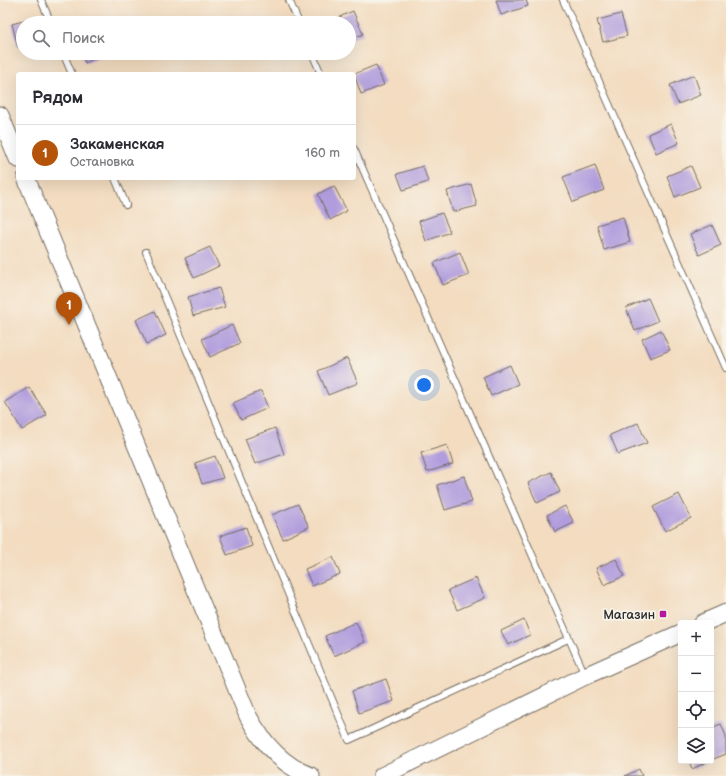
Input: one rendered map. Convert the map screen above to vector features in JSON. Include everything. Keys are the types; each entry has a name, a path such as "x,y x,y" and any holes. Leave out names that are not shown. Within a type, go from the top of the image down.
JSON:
{"main road":[{"path":"0,116 16,154"},
{"path":"27,180 248,716 255,730 283,760 298,771 311,776"},
{"path":"710,620 726,613"},
{"path":"382,776 586,676 678,634"}],"lane":[{"path":"41,0 48,16"},
{"path":"289,0 296,16"},
{"path":"563,0 726,368"},
{"path":"66,60 71,72"},
{"path":"315,60 320,72"},
{"path":"356,154 568,639 586,676"},
{"path":"116,180 126,205"},
{"path":"146,252 349,740 568,639"}],"building":[{"path":"496,0 526,0 528,6 501,15"},
{"path":"353,11 355,16 342,16"},
{"path":"621,14 627,36 603,42 597,20"},
{"path":"356,18 363,34 356,37"},
{"path":"16,23 16,39 12,24"},
{"path":"84,60 92,60 85,63"},
{"path":"376,65 384,85 361,94 356,80 356,73"},
{"path":"694,75 701,95 678,104 670,85"},
{"path":"671,124 679,143 656,153 648,134"},
{"path":"595,165 604,190 573,202 563,177"},
{"path":"423,166 428,182 403,190 397,174"},
{"path":"691,166 700,187 675,197 667,176"},
{"path":"471,184 477,206 453,212 447,191"},
{"path":"334,186 347,211 330,220 318,194"},
{"path":"442,213 450,232 426,241 419,221"},
{"path":"623,217 630,242 604,250 597,225"},
{"path":"712,225 721,245 699,255 690,234"},
{"path":"210,247 219,266 194,278 185,258"},
{"path":"460,252 469,275 443,285 434,263"},
{"path":"219,288 225,307 193,316 188,297"},
{"path":"648,298 658,321 635,331 626,308"},
{"path":"155,311 166,335 147,344 136,320"},
{"path":"232,325 240,343 210,357 202,339"},
{"path":"661,330 670,350 650,358 642,339"},
{"path":"347,358 358,383 328,395 318,371"},
{"path":"510,365 518,384 491,396 483,377"},
{"path":"29,387 47,415 22,430 5,402"},
{"path":"261,391 268,408 241,420 233,403"},
{"path":"638,423 647,443 618,454 610,435"},
{"path":"275,428 284,454 255,464 245,439"},
{"path":"447,445 453,464 427,472 421,453"},
{"path":"215,456 223,478 202,484 195,463"},
{"path":"551,472 560,492 537,503 528,483"},
{"path":"464,476 472,502 445,510 437,485"},
{"path":"679,494 691,518 665,531 653,507"},
{"path":"298,504 309,527 283,539 272,515"},
{"path":"565,506 574,523 555,532 547,515"},
{"path":"246,527 252,546 227,555 220,536"},
{"path":"333,557 340,574 312,586 305,569"},
{"path":"616,559 624,576 604,585 596,568"},
{"path":"476,578 485,598 457,610 448,590"},
{"path":"524,620 530,635 508,645 501,631"},
{"path":"356,622 365,642 334,656 325,636"},
{"path":"386,679 394,701 359,713 352,691"},
{"path":"721,724 726,736 726,754 714,759 714,728"},
{"path":"690,764 703,764 692,769"},
{"path":"639,769 642,776 625,776"}],"place":[{"name":"Закаменская","path":"69,325"},
{"name":"Магазин","path":"663,614"}]}
